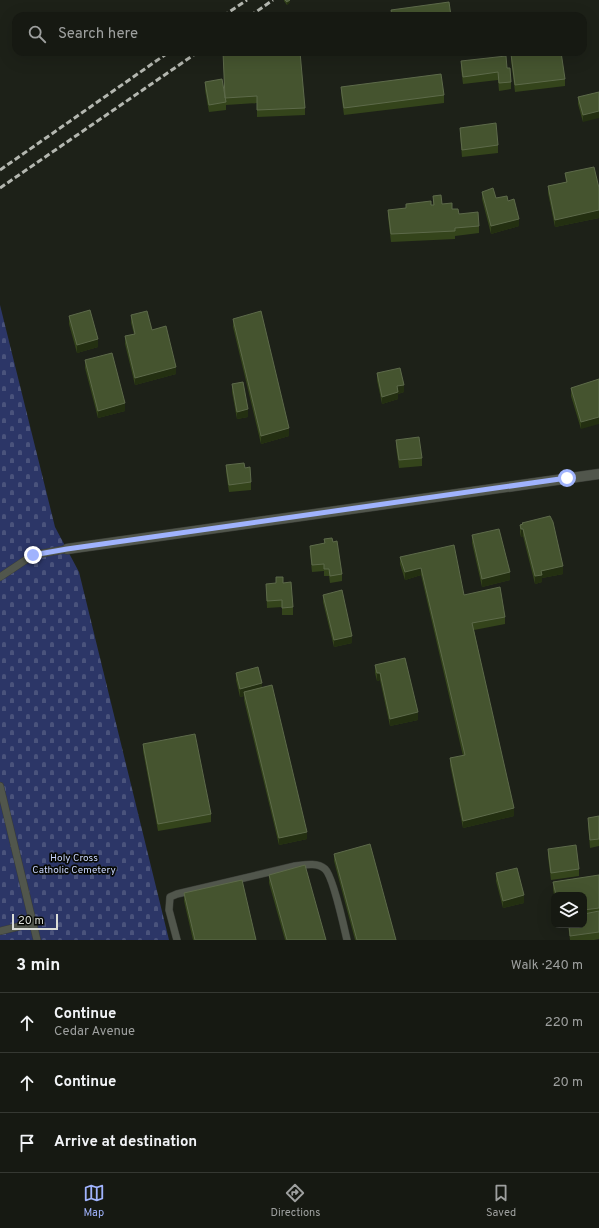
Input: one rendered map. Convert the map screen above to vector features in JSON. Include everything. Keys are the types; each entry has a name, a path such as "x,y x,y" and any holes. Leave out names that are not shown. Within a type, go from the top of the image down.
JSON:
{"street":[{"path":"67,549 599,474"}],"lane":[{"path":"0,577 33,555 67,549"},
{"path":"0,786 37,940"},
{"path":"176,940 169,910 170,897 177,894 295,866 313,864 324,868 328,873 336,896 347,940"},
{"path":"0,931 33,923"}],"green space":[{"name":"Holy Cross Catholic Cemetery","path":"0,305 55,527 79,572 169,940 0,940"}],"building":[{"path":"449,2 450,12 391,12 391,10"},
{"path":"223,56 300,56 305,108 257,110 257,96 225,98"},
{"path":"506,56 507,68 510,68 511,82 499,83 498,72 463,77 461,61"},
{"path":"511,56 562,56 565,79 515,85"},
{"path":"441,74 444,95 344,108 341,87"},
{"path":"222,79 226,102 209,105 205,82"},
{"path":"599,92 599,111 583,115 578,97"},
{"path":"496,123 498,145 462,150 460,128"},
{"path":"594,167 599,188 599,210 555,220 548,186 567,182 565,173"},
{"path":"493,188 496,198 507,196 508,201 514,199 519,219 491,226 482,192"},
{"path":"441,195 442,204 452,203 452,209 458,209 459,214 478,212 479,226 455,228 455,231 391,234 388,210 406,208 406,204 431,201 431,205 434,205 433,196"},
{"path":"90,310 98,339 77,345 69,316"},
{"path":"147,311 152,330 166,326 176,367 135,378 125,336 135,334 131,315"},
{"path":"261,311 289,428 261,436 233,319"},
{"path":"112,353 125,403 98,411 85,360"},
{"path":"400,368 404,385 397,386 398,392 382,397 377,373"},
{"path":"599,379 599,417 581,422 571,388"},
{"path":"243,382 248,409 237,412 232,384"},
{"path":"419,437 422,458 399,460 396,440"},
{"path":"244,463 245,468 250,467 251,482 229,485 226,465"},
{"path":"550,516 553,522 563,566 541,571 542,575 535,576 523,529 521,529 520,525 523,524 522,523"},
{"path":"499,529 510,572 482,579 472,535"},
{"path":"332,538 333,542 337,541 342,574 330,576 329,569 324,569 324,564 312,565 310,546 325,543 324,539"},
{"path":"454,545 464,595 500,587 505,617 472,623 514,808 463,821 450,758 465,755 421,568 405,572 400,557"},
{"path":"276,577 283,577 283,583 291,582 293,607 282,608 282,600 267,601 266,584 276,583"},
{"path":"342,590 352,636 334,640 323,595"},
{"path":"405,658 418,712 390,719 380,673 377,673 375,665"},
{"path":"258,667 262,683 240,689 236,673"},
{"path":"272,685 307,832 279,838 244,692"},
{"path":"195,734 211,814 158,824 143,744"},
{"path":"599,816 599,839 590,840 588,818"},
{"path":"370,844 396,940 357,940 334,854"},
{"path":"576,845 579,869 551,873 548,849"},
{"path":"305,865 326,940 287,940 269,875"},
{"path":"517,868 524,895 503,901 496,873"},
{"path":"599,875 599,908 587,910 587,892 555,892 553,882"},
{"path":"242,880 256,940 195,940 184,893"},
{"path":"599,911 599,932 570,936 569,928 587,928 587,913"}],"railway":[{"path":"229,12 247,0"},
{"path":"256,12 273,0"},
{"path":"0,170 163,56"},
{"path":"0,188 192,56"}],"route":[{"path":"33,555 567,478"}]}
